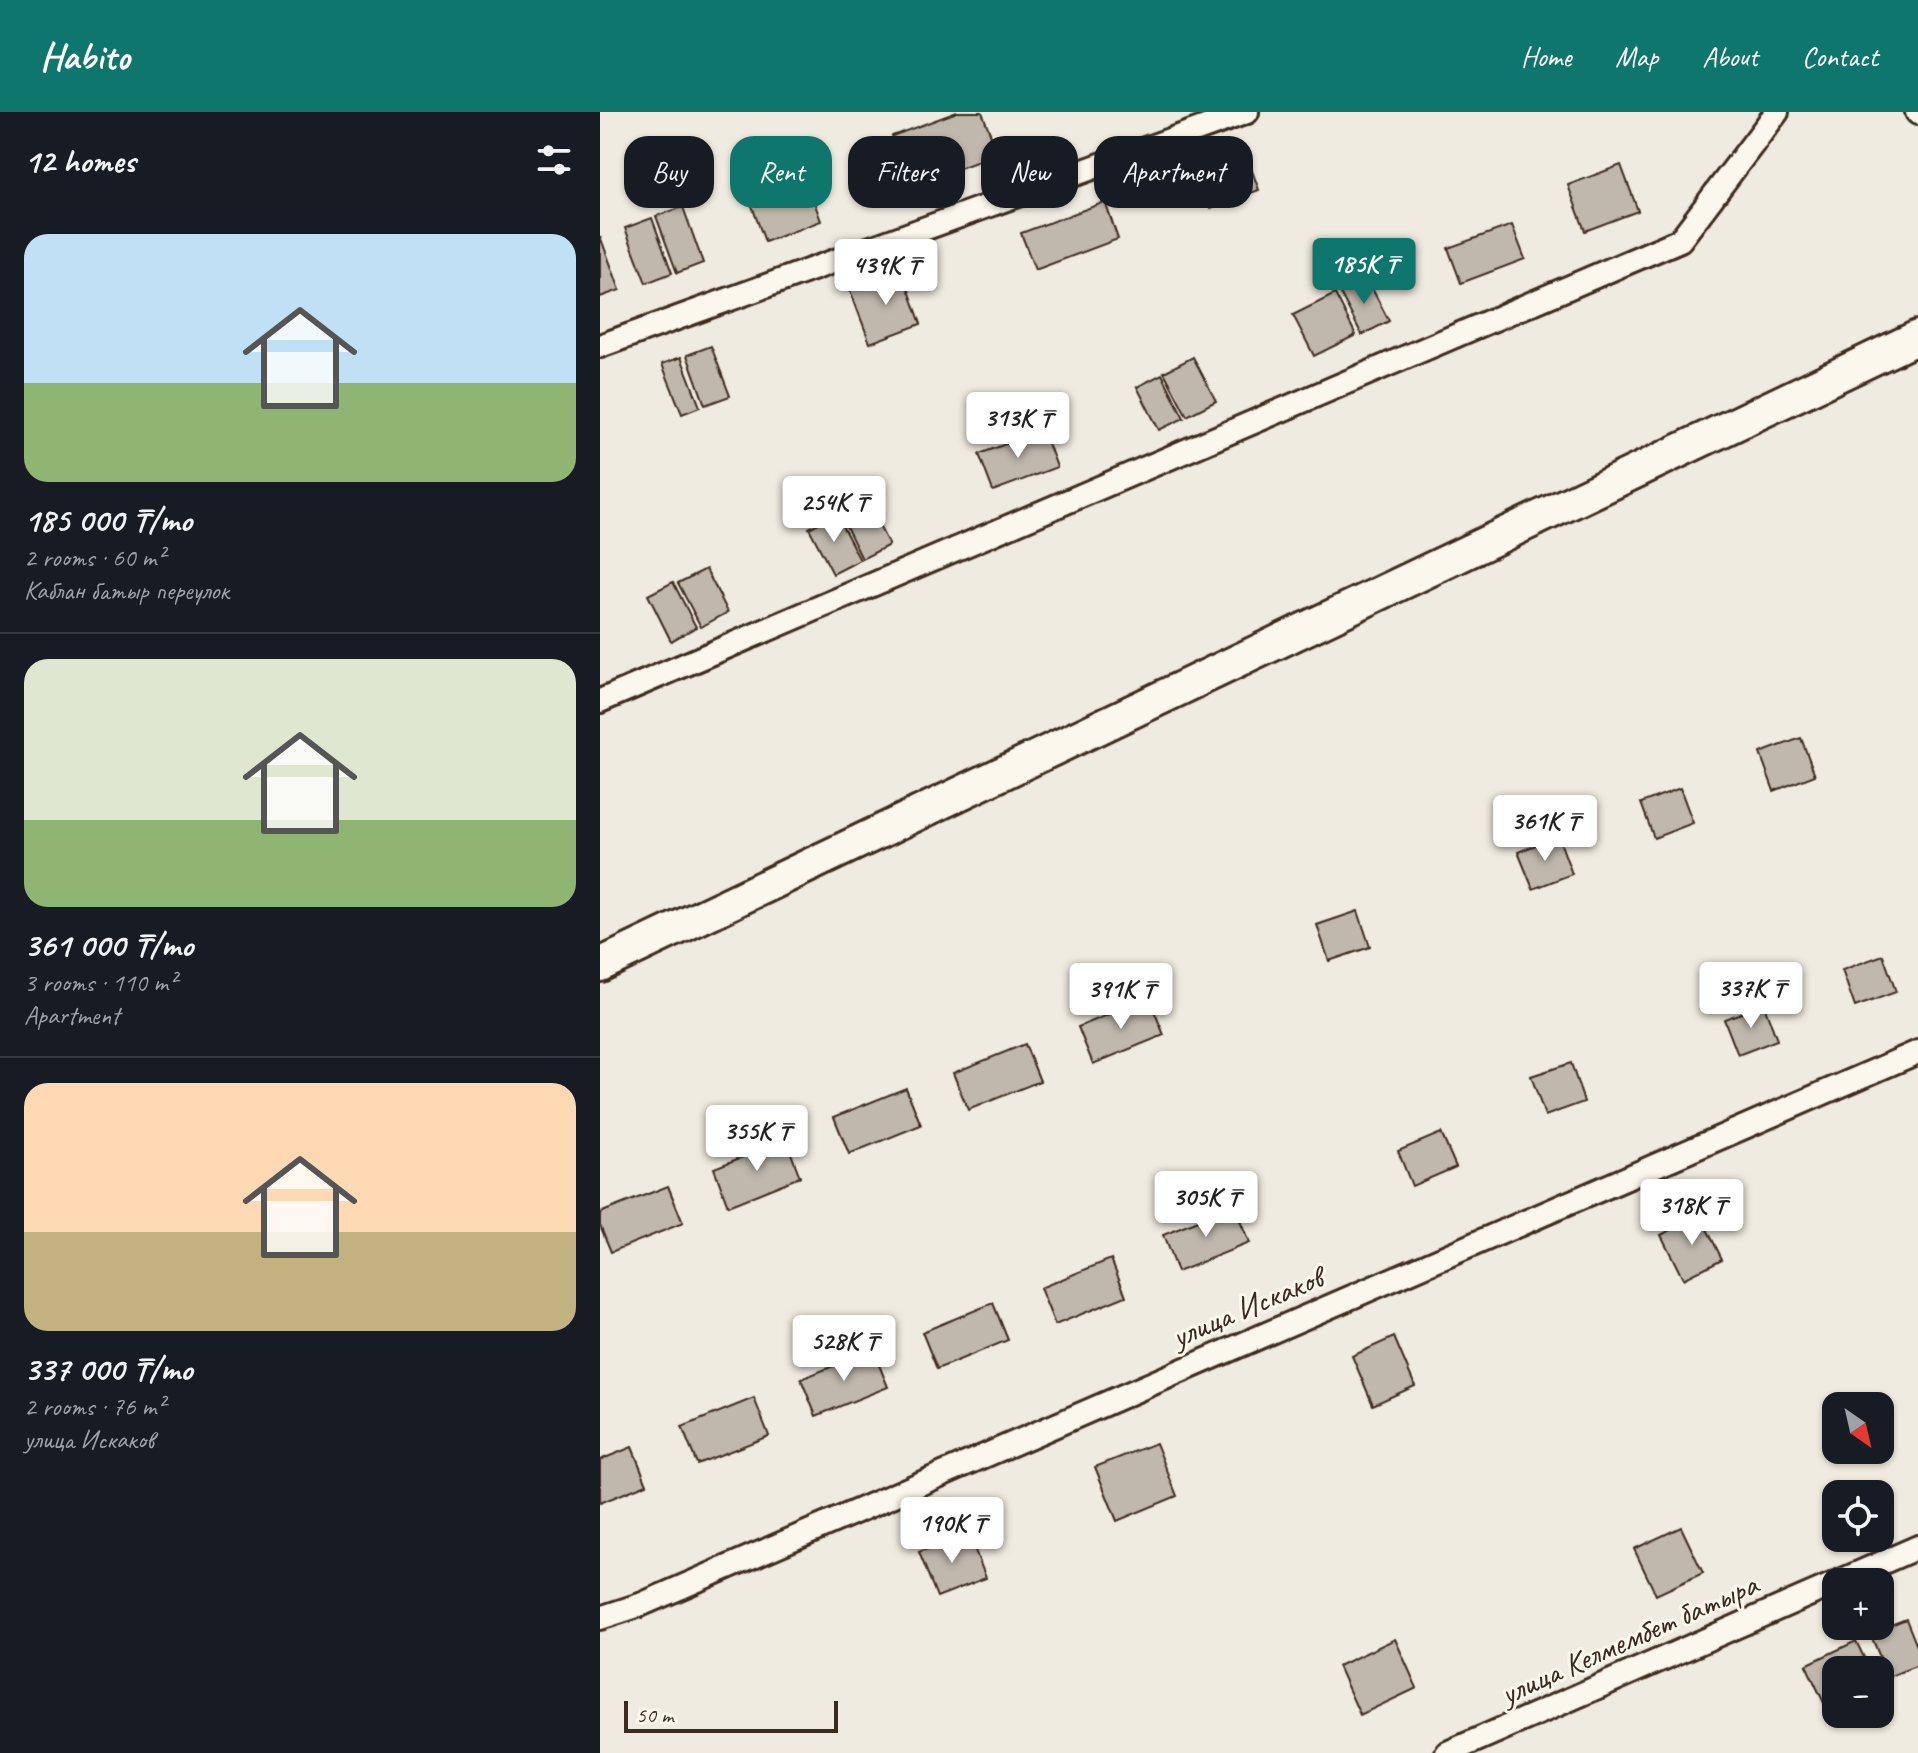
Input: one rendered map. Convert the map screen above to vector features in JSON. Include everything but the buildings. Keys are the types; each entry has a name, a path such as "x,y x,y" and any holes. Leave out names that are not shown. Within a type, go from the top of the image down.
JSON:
{"main road":[{"path":"600,965 1918,337"}],"street":[{"path":"600,346 1247,112"},
{"path":"600,701 1680,240 1777,112"},
{"name":"улица Искаков","path":"600,1618 669,1592 1918,1052"},
{"name":"улица Келмембет батыра","path":"1869,1568 1918,1547"},
{"name":"улица Келмембет батыра","path":"1447,1753 1822,1589"}]}
